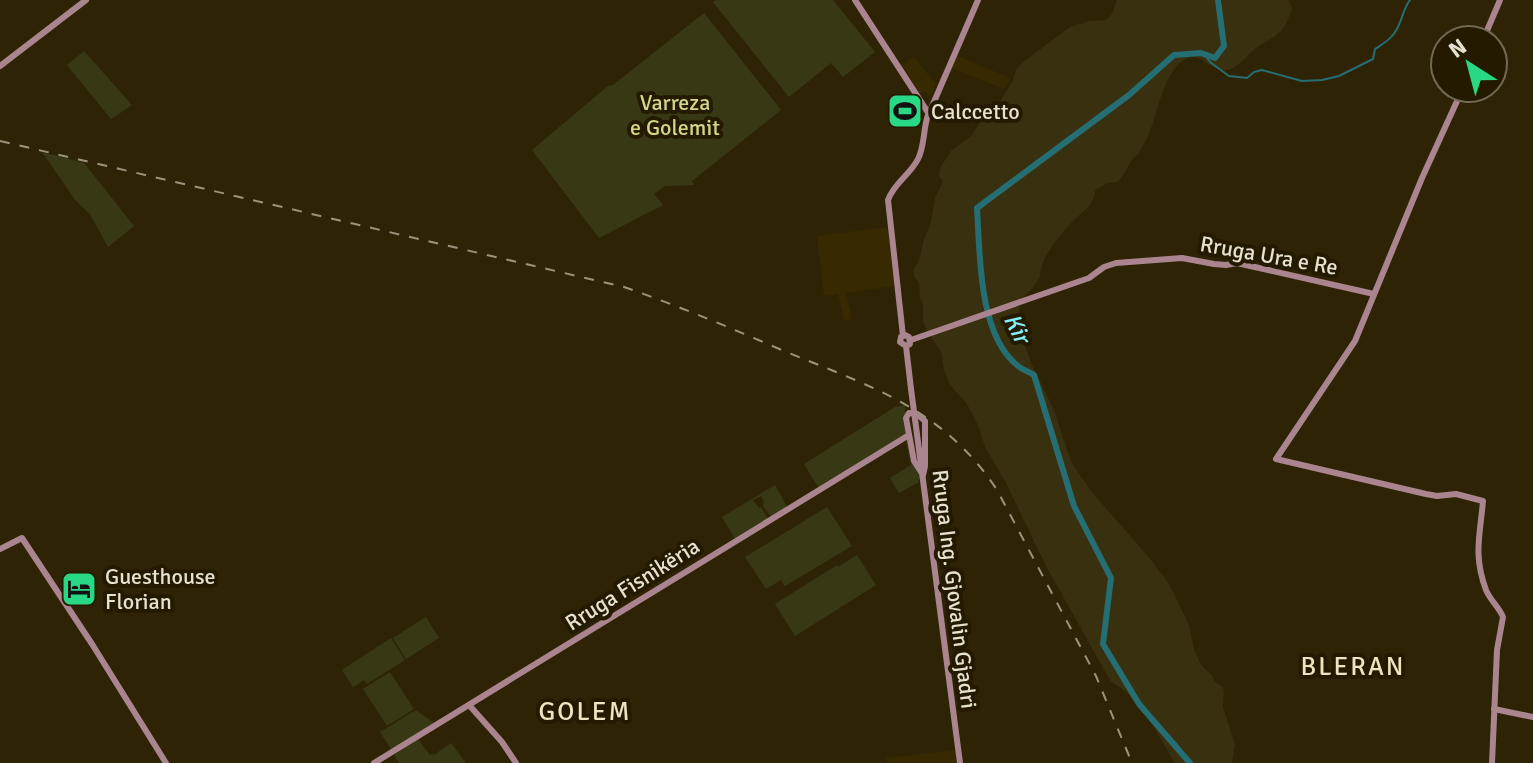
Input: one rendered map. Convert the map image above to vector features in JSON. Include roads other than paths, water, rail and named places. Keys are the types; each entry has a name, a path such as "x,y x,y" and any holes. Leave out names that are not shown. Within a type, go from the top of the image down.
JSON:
{"street":[{"path":"0,66 86,0"},
{"path":"855,0 928,112"},
{"path":"912,342 903,346 900,342 903,336 888,200 892,190 917,161 928,112 978,0"},
{"path":"1490,24 1500,0"},
{"path":"1456,104 1355,341 1276,459 1426,494 1456,494 1483,501 1478,564 1487,591 1503,617 1497,650 1492,763"},
{"name":"Rruga Ura e Re","path":"912,342 1089,278 1109,264 1182,258 1214,264 1237,263 1374,294"},
{"name":"Rruga Ing. Gjovalin Gjadri","path":"912,342 911,389 960,763"},
{"path":"912,413 925,421 923,475 914,461 909,435 907,415 912,413"},
{"name":"Rruga Fisnikëria","path":"374,763 909,435"},
{"path":"0,549 22,538 166,763"},
{"path":"469,705 516,763"},
{"path":"1494,709 1533,717"}],"waterway":[{"name":"Kir","path":"1190,763 1139,704 1103,644 1111,578 1074,506 1034,375 1018,366 995,335 984,292 977,208 1129,95 1174,55 1201,53 1215,58 1224,46 1218,0"},
{"path":"1205,55 1229,76 1247,78 1262,70 1302,81 1339,76 1373,59 1375,49 1395,32 1410,0"}],"railway":[{"path":"0,141 624,287 841,374 899,401 951,437 997,490 1096,676 1132,763"}],"place":[{"name":"Calccetto","path":"905,111"},
{"name":"Guesthouse Florian","path":"79,589"}],"district":[{"name":"BLERAN","path":"1353,666"},
{"name":"GOLEM","path":"585,711"}],"park label":[{"name":"Varreza e Golemit","path":"675,114"}]}
